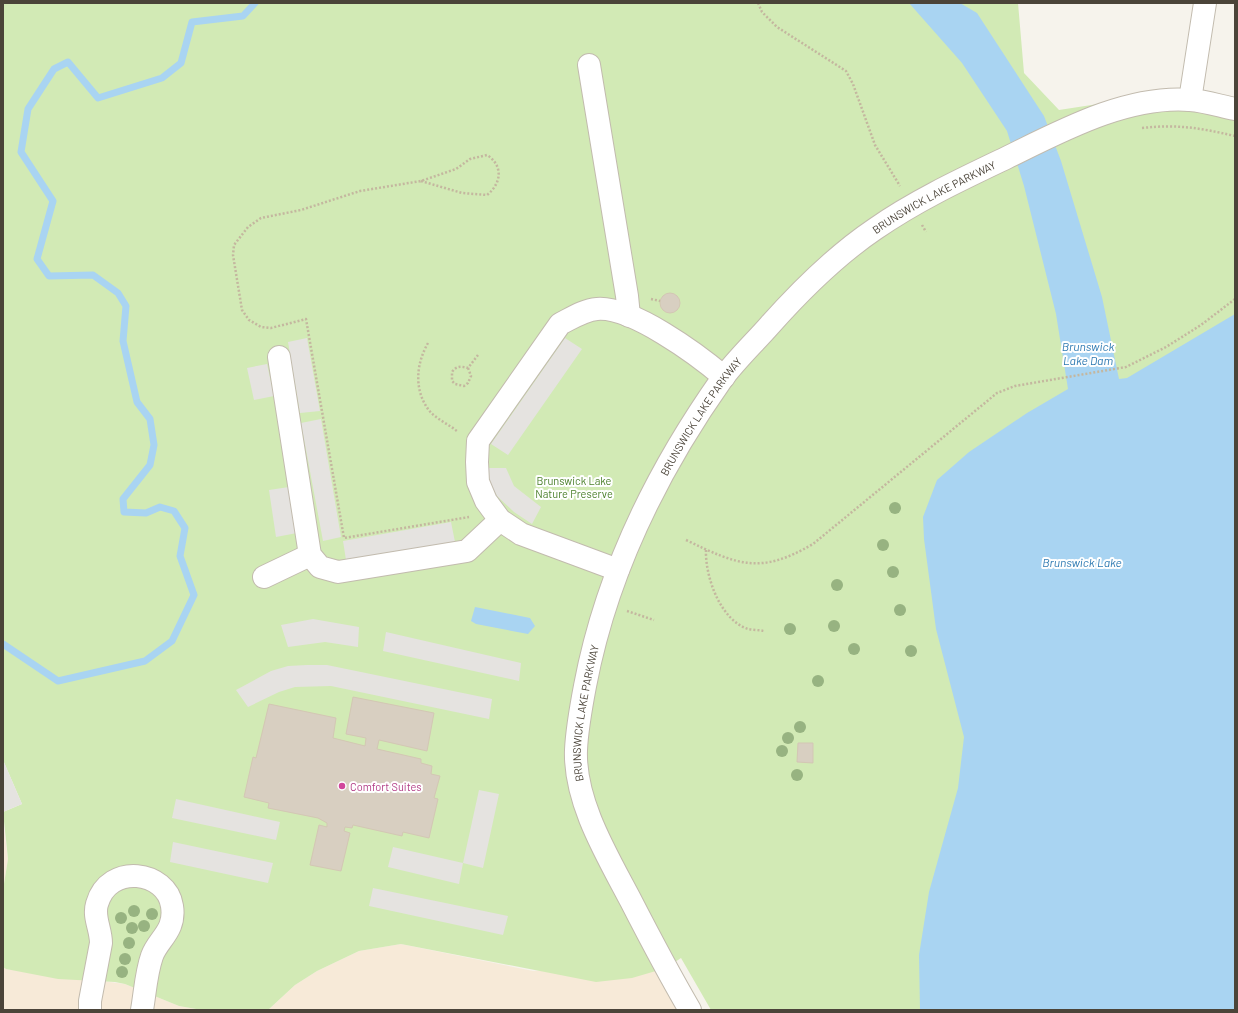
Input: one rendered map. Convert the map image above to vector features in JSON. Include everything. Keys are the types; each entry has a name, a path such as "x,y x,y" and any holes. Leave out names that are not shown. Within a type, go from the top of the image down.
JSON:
{"street":[{"path":"1190,100 1205,3"},
{"path":"589,65 629,316"},
{"name":"BRUNSWICK LAKE PARKWAY","path":"690,1010 666,968 597,836 583,796 578,775 576,752 580,712 588,669 605,604 640,519 670,462 724,377 799,293 836,260 875,229 912,207 1062,130 1129,106 1190,100 1235,109"},
{"path":"618,570 521,534 500,520 486,501 478,482 478,441 560,324 578,315 597,309 613,310 629,316 667,336 705,361 724,377"},
{"path":"279,357 310,555 320,567 338,572 467,551 500,520"},
{"path":"264,577 310,555"},
{"path":"90,1010 90,1001 101,942 101,933 96,919 97,904 103,889 112,880 118,877 132,876 152,880 159,885 165,891 172,906 171,921 167,935 152,955 142,1010"}],"path":[{"path":"758,3 762,12 777,27 846,71 853,84 875,145 926,232"},
{"path":"1134,129 1178,125 1235,136"},
{"path":"421,182 476,196 487,196 495,189 499,176 498,166 494,160 487,155 470,159 456,169 421,182 360,191 301,210 261,218 248,227 234,245 233,255 237,287 242,310 249,320 261,327 271,328 306,319 344,538 474,516"},
{"path":"686,540 730,560 746,563 760,564 787,558 813,544 997,393 1015,386 1120,369 1134,364 1201,326 1235,299"},
{"path":"428,343 418,365 418,378 424,400 429,410 460,433 461,438"},
{"path":"468,368 478,354"},
{"path":"462,366 468,368 471,376 468,383 464,386 452,382 452,372 456,368 462,366"},
{"path":"706,550 708,575 713,590 722,605 740,624 748,629 764,631"},
{"path":"623,609 654,620"}],"shaded area":[{"path":"307,338 320,411 300,413 288,342"},
{"path":"565,338 582,349 508,455 491,444"},
{"path":"267,364 274,396 254,400 247,368"},
{"path":"321,419 341,537 323,541 301,423"},
{"path":"487,468 506,468 514,486 541,507 532,524 514,512 497,496 490,483"},
{"path":"289,487 297,533 276,537 269,490"},
{"path":"451,522 455,542 346,560 343,541"},
{"path":"313,619 359,627 358,647 325,642 288,647 281,625"},
{"path":"386,632 521,663 519,681 383,651"},
{"path":"327,665 492,699 489,719 331,686 295,687 279,692 248,707 236,690 271,671 288,666"},
{"path":"3,760 22,804 3,812"},
{"path":"479,790 499,794 483,868 463,863"},
{"path":"176,799 280,822 276,840 172,818"},
{"path":"3,821 8,859 3,890"},
{"path":"173,842 273,863 268,883 170,862"},
{"path":"393,847 463,863 459,884 388,867"},
{"path":"373,888 508,916 503,935 369,906"},
{"path":"401,944 533,971 666,968 690,1010 268,1010 295,985 317,971 359,951"},
{"path":"3,967 6,969 125,984 179,1006 202,1010 3,1010"}],"green space":[{"name":"Brunswick Lake Nature Preserve","path":"3,3 1018,3 1024,73 1059,110 1150,96 1235,109 1235,1010 711,1010 681,958 666,968 632,978 596,982 401,944 359,951 317,971 295,985 268,1010 202,1010 179,1006 125,984 115,982 58,979 6,969 3,967 3,890 8,859 3,812 22,804 3,760"}],"water":[{"name":"Brunswick Lake","path":"909,3 960,3 977,13 1044,116 1061,161 1102,297 1119,379 1127,378 1235,314 1235,1010 920,1010 919,955 929,892 958,788 964,737 936,629 924,539 923,517 937,480 969,452 1027,413 1068,389 1056,314 1024,186 1007,131 962,63"},
{"path":"475,607 530,618 535,626 528,634 476,624 471,621"}],"building":[{"path":"670,293 677,296 680,303 677,310 670,313 663,310 660,303 663,296"},
{"name":"Comfort Suites","path":"353,697 434,713 427,751 379,740 377,749 421,759 421,763 432,766 431,774 440,776 434,798 438,799 429,838 403,832 402,836 353,825 352,828 345,827 344,831 350,833 341,871 310,865 319,825 327,827 327,823 318,818 268,808 269,803 244,797 253,757 256,758 269,704 336,718 333,738 365,746 366,738 346,734"},
{"path":"798,743 813,743 813,763 797,762"}],"waterway":[{"path":"3,644 58,681 145,661 172,641 194,595 180,556 185,528 174,511 160,507 146,513 124,512 123,499 150,465 154,445 150,419 137,402 123,341 126,306 118,293 93,275 49,276 37,259 53,201 21,152 28,109 54,69 68,62 98,98 162,78 181,63 192,22 243,16 255,3"}],"place":[{"name":"Comfort Suites","path":"342,786"}],"water label":[{"name":"Brunswick Lake Dam","path":"1088,353"}]}
